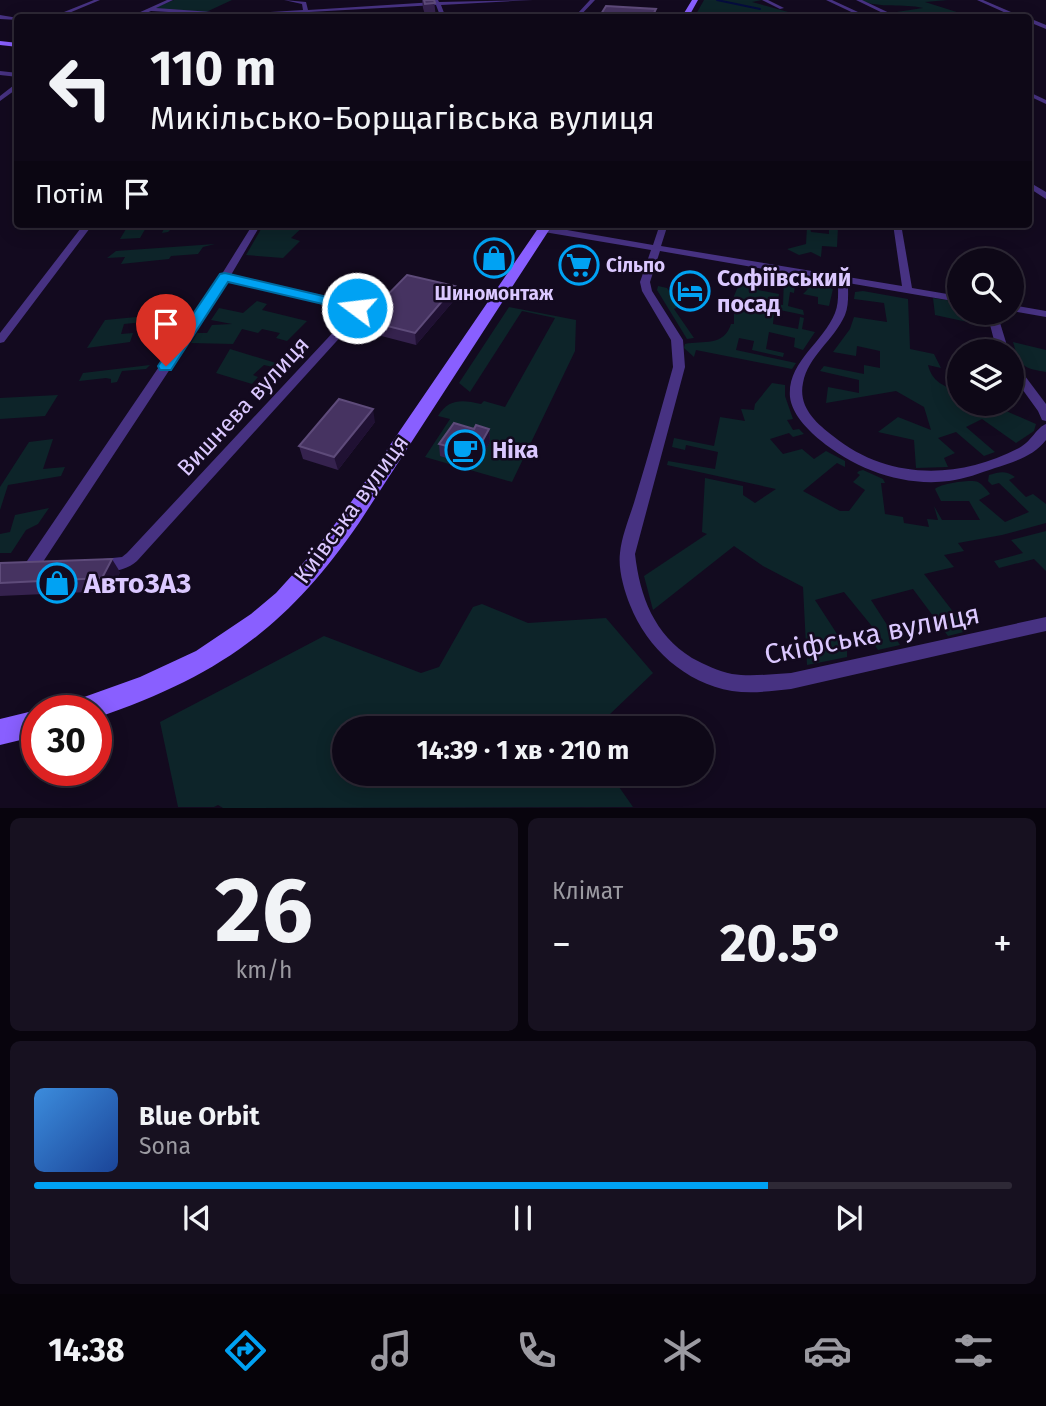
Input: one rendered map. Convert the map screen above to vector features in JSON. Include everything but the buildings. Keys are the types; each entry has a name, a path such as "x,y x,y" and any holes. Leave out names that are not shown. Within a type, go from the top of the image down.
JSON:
{"main road":[{"name":"Київська вулиця","path":"112,701 131,695 229,644 272,611 306,577 353,515 544,228"},
{"path":"0,732 21,727"}],"street":[{"path":"61,14 98,0"},
{"path":"138,14 172,0"},
{"path":"286,0 304,3 308,14 437,3 531,0"},
{"path":"373,0 377,14"},
{"path":"490,1 498,0"},
{"path":"764,0 782,9"},
{"path":"828,0 860,14"},
{"path":"858,0 889,14"},
{"path":"979,0 1013,14"},
{"path":"578,14 592,1"},
{"path":"150,9 217,14"},
{"path":"0,99 14,87"},
{"path":"0,340 86,228"},
{"path":"11,567 38,566 255,228"},
{"path":"550,228 655,249 947,297"},
{"name":"Скіфська вулиця","path":"663,228 645,282 647,291 677,340 679,367 627,554 629,582 645,624 656,640 679,660 717,679 757,684 792,681 1046,624"},
{"path":"898,228 907,289"},
{"name":"Вишнева вулиця","path":"81,565 117,564 132,557 359,311 353,306 225,277"},
{"path":"843,279 840,314 799,377 796,395 801,411 812,426 832,444 858,459 892,472 919,477 948,477 1021,453 1035,445 1046,428"},
{"path":"1024,310 1046,314"},
{"path":"1024,383 1044,410 1046,417"}],"green space":[{"path":"174,0 232,0 204,13 154,8"},
{"path":"704,0 762,0 752,2 795,14 749,14 696,14"},
{"path":"860,0 948,0 925,2 963,14 892,14 890,13 923,8"},
{"path":"146,228 140,238 120,239 126,229 93,230"},
{"path":"262,228 302,228 291,238 300,241 283,258 246,255"},
{"path":"807,228 810,228 811,232 829,234 829,228 838,228 837,247 822,246 821,257 811,252 799,255 787,249 806,244"},
{"path":"215,244 203,247 198,254 171,256 169,259 121,264 125,257 107,258 116,251"},
{"path":"744,272 771,276 770,281 759,280 758,290 779,294 778,301 768,299 767,303 754,300 750,307 774,313 773,324 798,329 800,317 804,318 802,329 815,332 803,350 794,347 795,338 769,332 766,349 784,353 783,357 752,350 754,341 739,338 736,350 796,363 792,369 696,350 694,357 684,348 685,344 718,339 734,324 734,296"},
{"path":"784,278 833,289 829,306 818,304 818,297 803,294 808,289 795,286 794,293 790,292 788,306 803,310 804,315 775,309 776,304 783,305"},
{"path":"658,286 667,288 674,298 672,300 681,305 674,309 694,338 687,339 657,290"},
{"path":"855,292 908,299 910,349 934,354 941,368 928,365 932,376 947,387 947,416 1018,416 1036,424 1034,431 1016,443 982,419 966,427 995,452 984,456 956,432 938,438 955,453 944,458 948,467 916,468 914,440 878,432 898,417 931,430 924,407 896,391 826,403 828,387 859,393 859,380 820,371 824,366 864,374 864,365 880,368 880,351 857,346 856,356 833,352 850,329 854,317 887,322 884,303 854,299"},
{"path":"933,298 947,300 947,318 935,315"},
{"path":"257,301 267,304 262,310 307,321 287,341 276,338 280,333 262,329 258,333 242,329 233,344 191,343 197,333 207,333 212,325 232,324 211,320 219,308 243,313"},
{"path":"509,307 576,320 575,351 512,482 425,457 450,419 438,416 447,406 457,402 481,404 484,401 505,407 555,318 522,311 470,392 459,383"},
{"path":"147,316 144,322 124,324 121,334 133,333 130,342 87,348 105,320"},
{"path":"1024,345 1046,350 1046,372 1026,367"},
{"path":"230,349 289,367 286,370 264,365 253,375 258,377 252,384 216,373"},
{"path":"150,365 146,369 122,371 117,382 111,383 111,379 106,378 79,381 83,373"},
{"path":"772,383 785,385 785,396 793,419 787,420 793,430 799,429 804,434 793,437 789,433 770,439 783,454 802,449 814,459 826,451 845,461 845,467 837,463 803,491 840,511 849,511 865,490 853,482 860,475 857,473 863,470 883,479 885,483 881,483 885,514 903,517 904,523 929,527 927,519 938,520 934,506 942,520 980,520 969,501 941,501 935,489 962,482 974,481 983,486 990,494 979,500 1005,522 1029,512 999,483 992,485 988,481 989,475 999,472 1015,477 1009,480 1026,497 1033,494 1046,504 1046,523 958,543 964,551 944,555 954,567 924,574 968,631 948,636 913,589 871,600 900,645 878,650 867,634 875,630 844,592 815,600 847,645 847,657 807,665 803,587 763,566 734,546 653,610 644,576 707,534 702,532 705,478 743,486 743,495 755,503 776,489 667,465 668,461 715,469 718,452 686,445 685,450 672,447 674,438 714,446 720,417 745,421 741,409 754,410 755,404"},
{"path":"58,395 45,416 0,419 0,398"},
{"path":"53,439 43,469 65,467 61,476 8,485 0,510 0,487 29,442"},
{"path":"49,508 38,524 26,530 11,553 0,553 0,534 10,532 15,515"},
{"path":"1046,531 1046,571 1034,559 999,568 994,561 1023,553 1011,540"},
{"path":"482,604 528,623 606,618 653,673 610,716 332,716 332,786 618,786 633,807 178,807 160,722 324,636 421,673 439,667 473,607"}],"waterway":[{"path":"717,0 760,9"}],"place":[{"name":"Шиномонтаж","path":"494,258"},
{"name":"Сільпо","path":"579,265"},
{"name":"Софіївський посад","path":"690,291"},
{"name":"Ніка","path":"465,450"},
{"name":"АвтоЗАЗ","path":"57,583"}],"route":[{"path":"166,366 225,277 357,308"}]}
